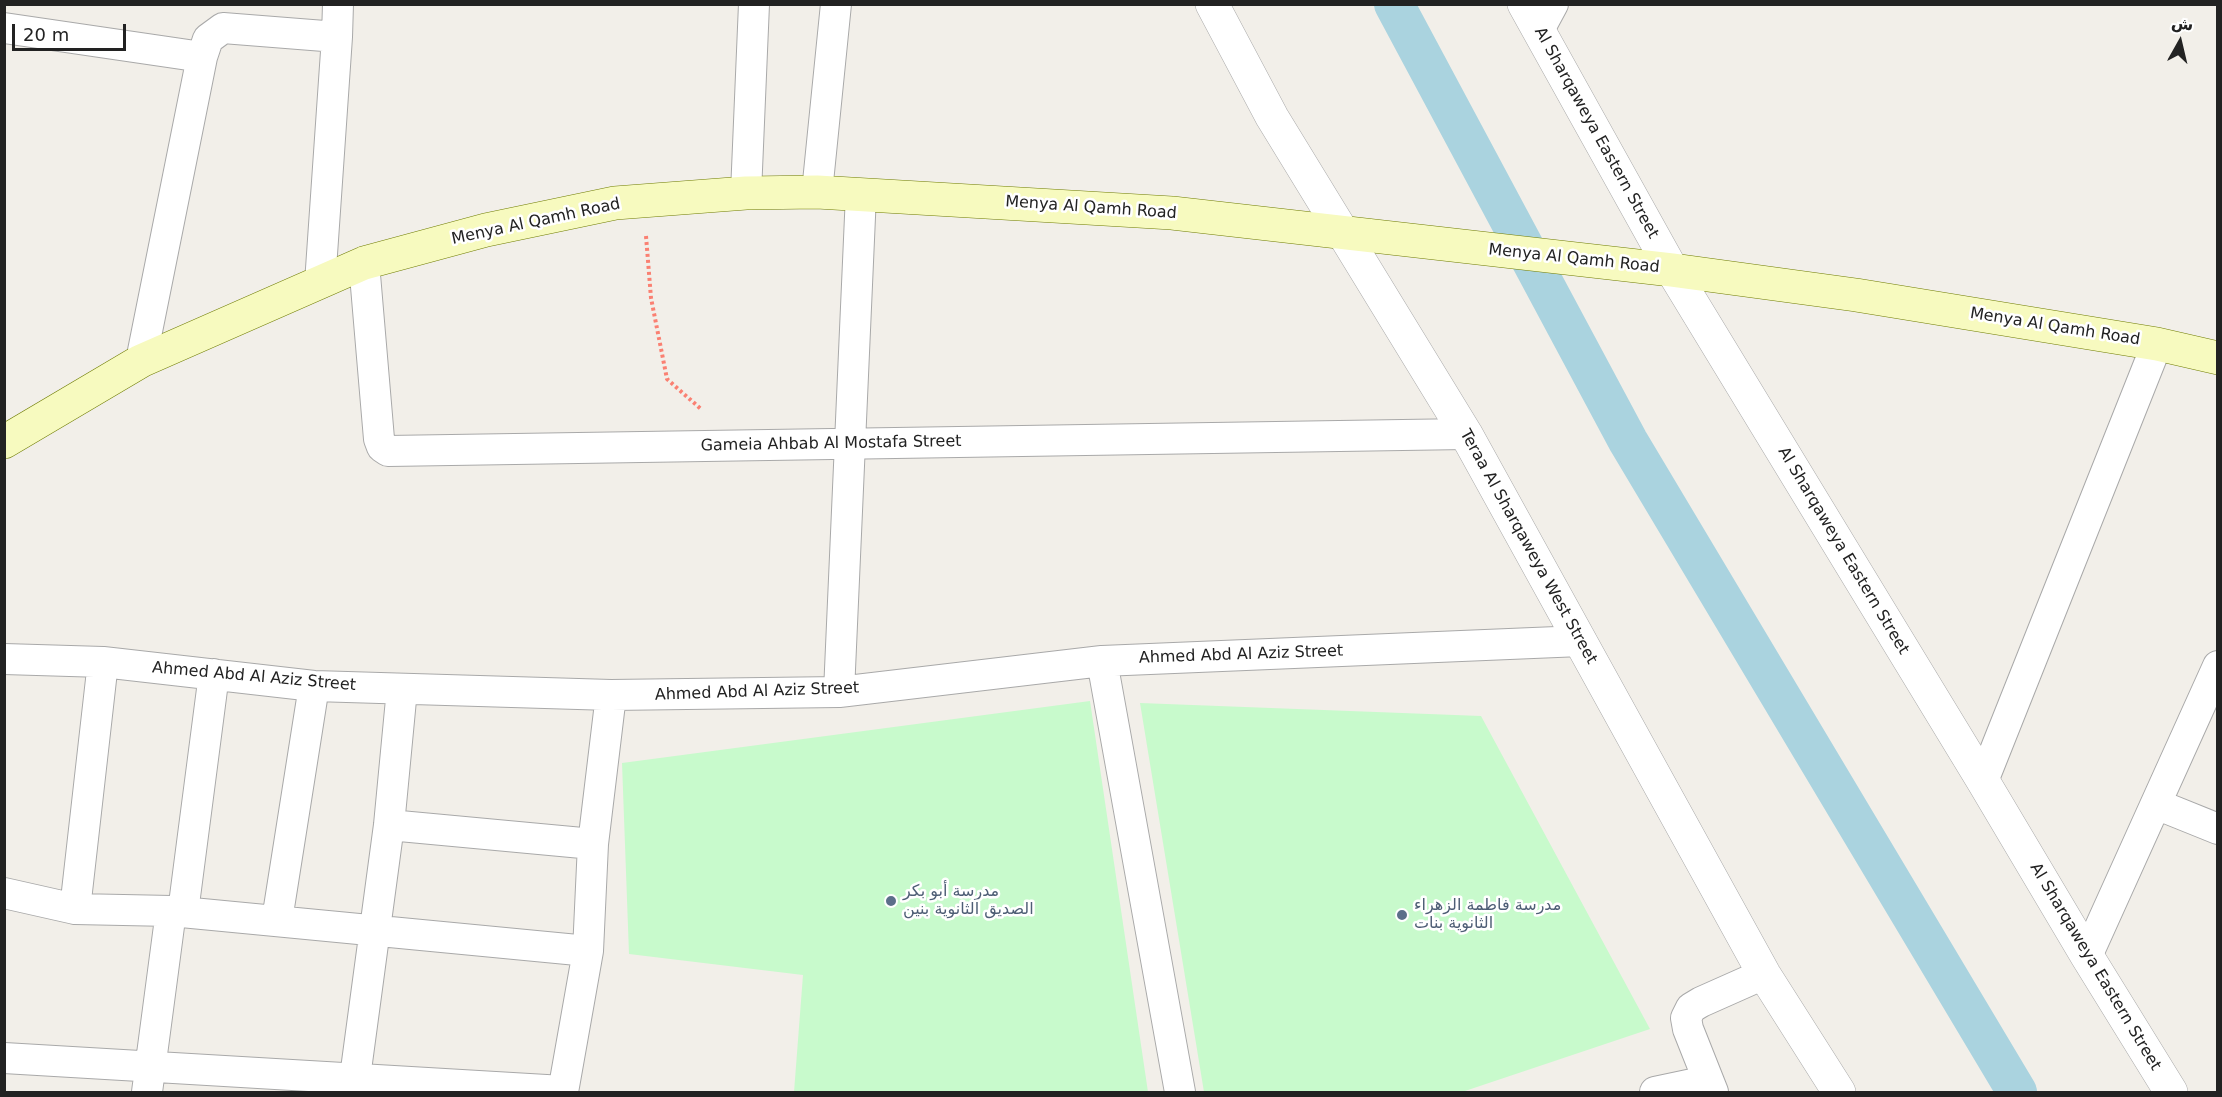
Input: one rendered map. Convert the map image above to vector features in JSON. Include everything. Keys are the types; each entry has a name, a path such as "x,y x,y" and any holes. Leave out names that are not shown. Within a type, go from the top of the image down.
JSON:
{"main road":[{"name":"Menya Al Qamh Road","path":"4,442 141,361 364,263 486,230 615,203 746,194 818,192 1172,213 1672,270 1856,295 2157,344 2217,358"}],"street":[{"path":"320,283 338,36 338,4"},
{"path":"746,194 754,4"},
{"path":"818,192 836,4"},
{"name":"Teraa Al Sharqaweya West Street","path":"1212,4 1272,117 1466,434 1764,974 1839,1092"},
{"name":"Al Sharqaweya Eastern Street","path":"1539,13 1672,270 2171,1092"},
{"path":"4,28 202,57"},
{"path":"141,361 202,57 208,39 223,28 338,36"},
{"path":"839,692 861,194"},
{"name":"Gameia Ahbab Al Mostafa Street","path":"364,263 380,439 382,447 388,451 1466,434"},
{"path":"1983,781 2157,344"},
{"name":"Ahmed Abd Al Aziz Street","path":"5,661 103,662 314,686 611,695 839,692 1102,661 1581,641"},
{"path":"1102,661 1180,1092"},
{"path":"75,909 103,662"},
{"path":"2087,956 2217,666"},
{"path":"149,1080 214,674"},
{"path":"277,920 314,686"},
{"path":"354,1086 389,825 402,689"},
{"path":"4,1058 149,1080 563,1092 588,951 593,844 611,695"},
{"path":"2156,804 2217,830"},
{"path":"389,825 593,844"},
{"path":"4,893 75,909 177,911 588,951"},
{"path":"1655,1092 1710,1087 1686,1018 1691,1008 1701,1002 1764,974"}],"path":[{"path":"644,201 651,298 668,380 743,446"}],"green space":[{"path":"1090,701 1148,1092 794,1092 803,975 629,954 622,763"},
{"path":"1140,703 1481,716 1650,1029 1462,1092 1204,1092"}],"waterway":[{"path":"1394,4 1628,441 2017,1092"}],"place":[{"name":"مدرسة أبو بكر الصديق الثانوية بنين","path":"891,901"},
{"name":"مدرسة فاطمة الزهراء الثانوية بنات","path":"1402,915"}]}
